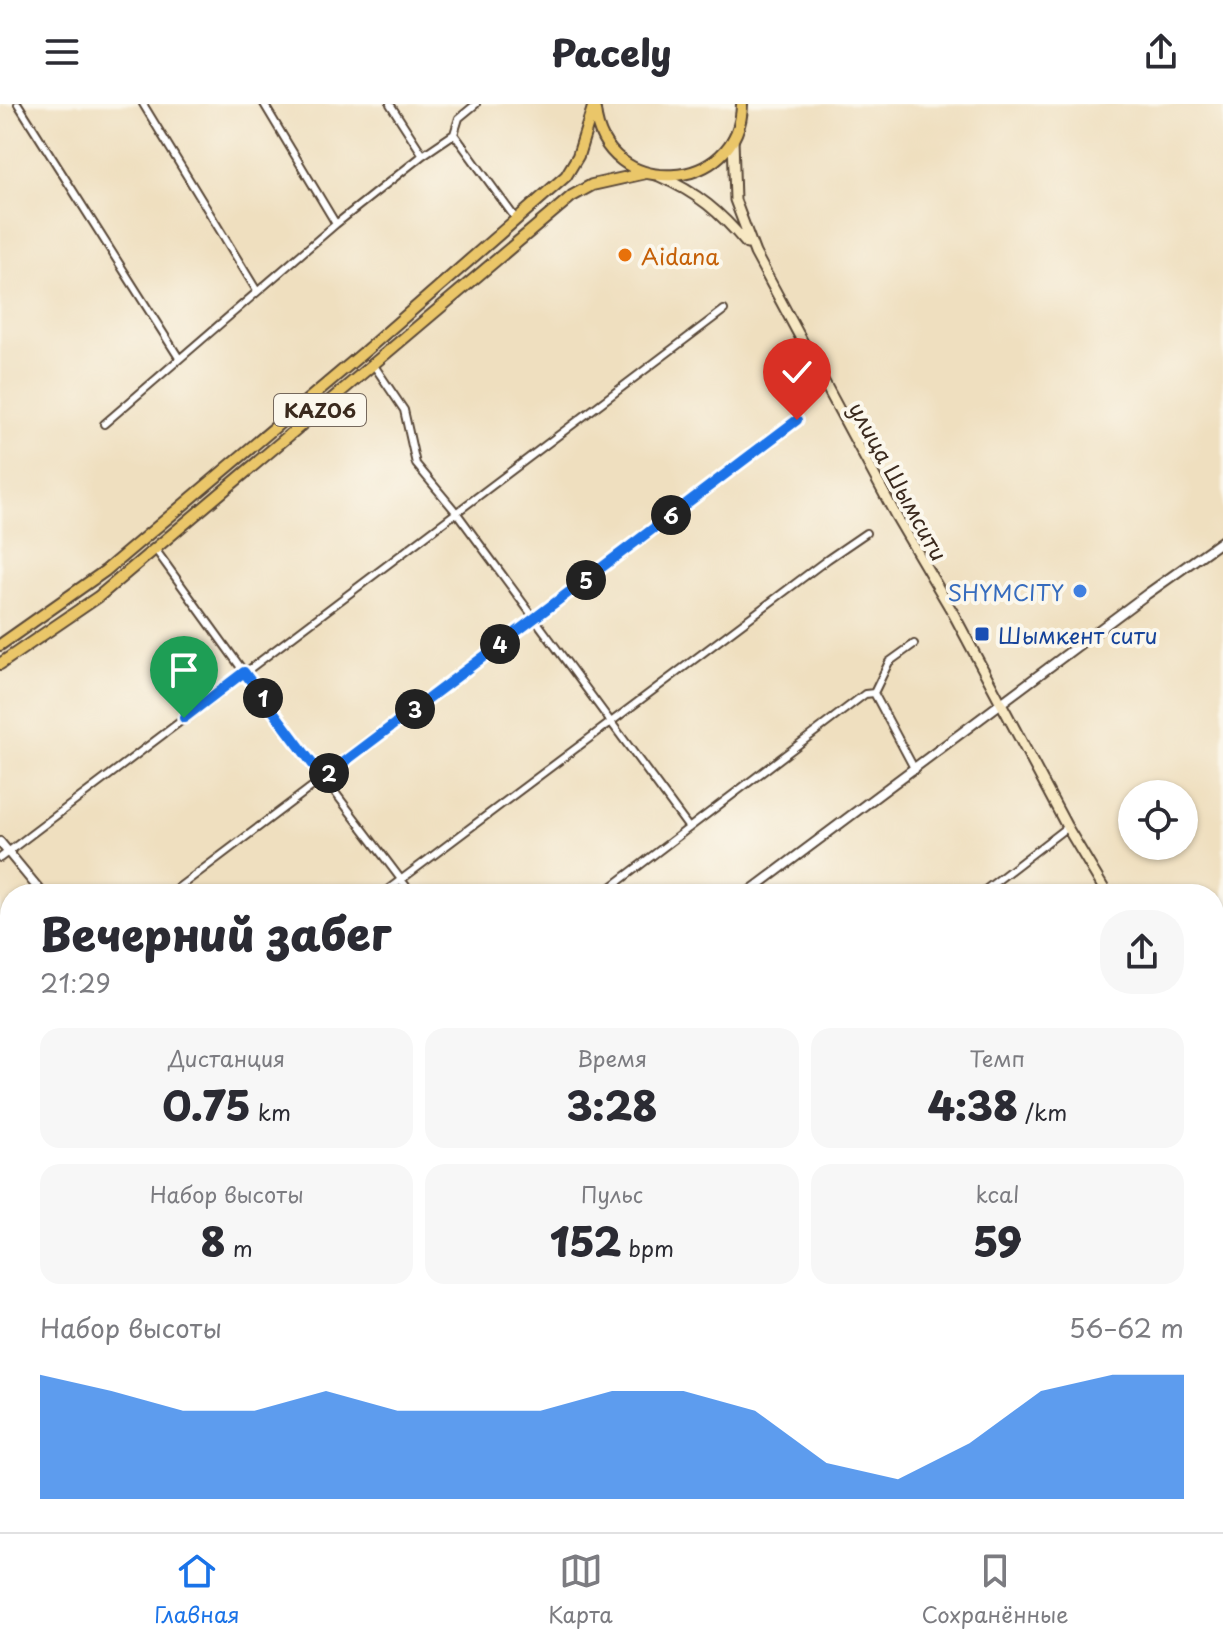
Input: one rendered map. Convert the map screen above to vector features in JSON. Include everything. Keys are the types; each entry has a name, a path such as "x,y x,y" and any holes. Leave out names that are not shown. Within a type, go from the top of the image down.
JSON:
{"highway":[{"name":"KАZ06","path":"594,104 598,126 609,147 625,163 646,173 681,176 701,169 719,156 733,139"},
{"name":"KАZ06","path":"0,645 105,571 574,167 594,104"},
{"path":"733,139 742,104"},
{"name":"KАZ06","path":"0,664 98,597 581,189 615,178 646,173"}],"main road":[{"name":"улица Шымсити","path":"733,139 735,200 755,253 1067,827 1101,884"},
{"name":"улица Шымсити","path":"659,176 688,188 710,205 755,253"}],"street":[{"path":"18,104 179,358"},
{"path":"143,104 257,291"},
{"path":"264,104 336,224"},
{"path":"390,104 423,155"},
{"path":"104,424 336,224 454,134 459,118 476,104"},
{"path":"454,134 516,219"},
{"path":"4,855 724,310"},
{"path":"373,364 404,410 416,464 456,512 689,828"},
{"path":"183,884 797,420"},
{"path":"395,884 866,533"},
{"path":"760,884 1223,540"},
{"path":"155,549 405,884"},
{"path":"874,693 889,662 914,644"},
{"path":"874,693 915,770"},
{"path":"615,884 865,694 874,693"},
{"path":"993,884 1067,827"},
{"path":"0,842 4,855 33,884"}],"place":[{"name":"Aidana","path":"625,255"},
{"name":"SHYMCITY","path":"1080,591"},
{"name":"Шымкент сити","path":"982,634"}],"route":[{"path":"184,718 244,672 323,778 797,420"}]}
